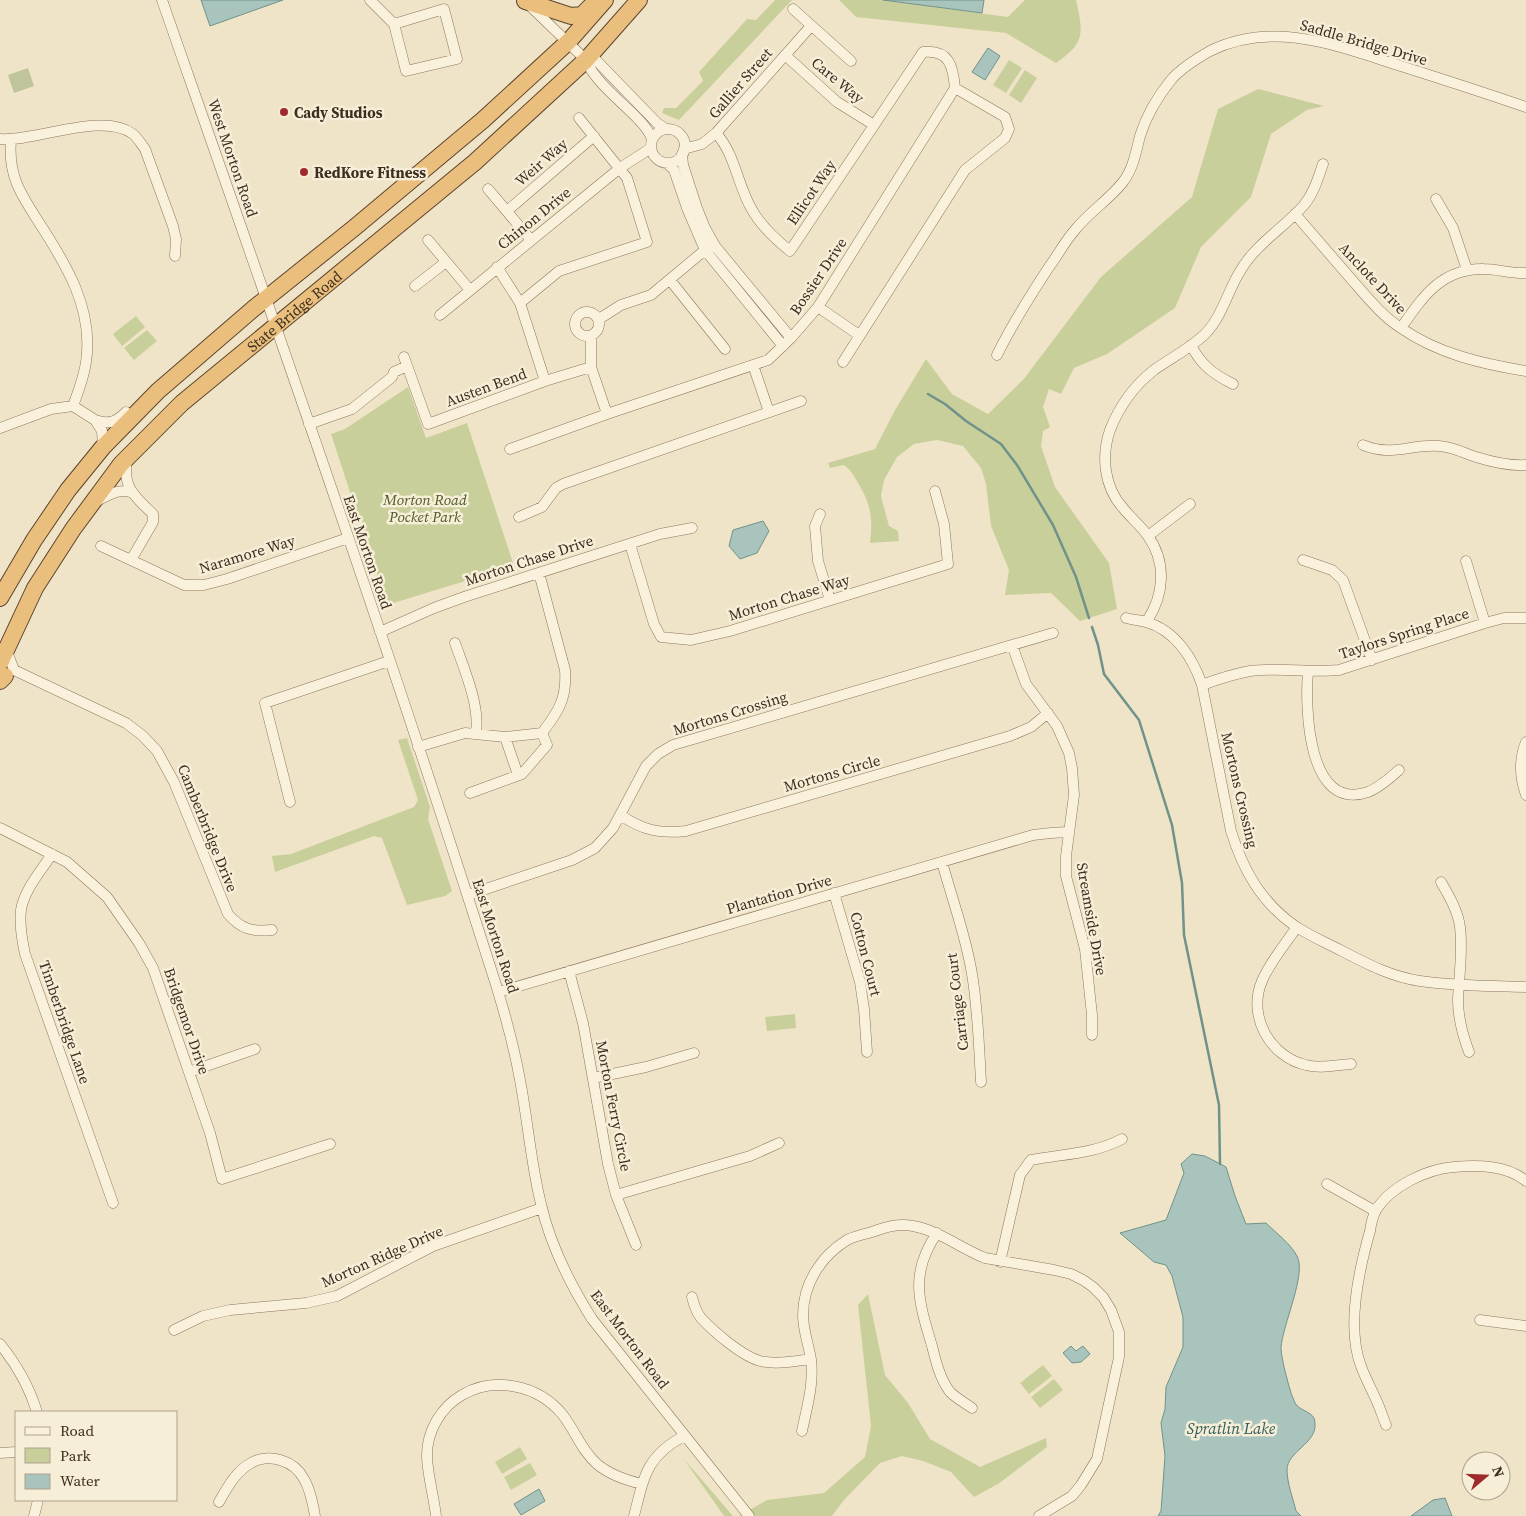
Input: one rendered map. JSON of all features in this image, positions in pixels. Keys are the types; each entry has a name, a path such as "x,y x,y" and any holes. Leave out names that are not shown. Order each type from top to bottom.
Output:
{"highway":[{"path":"524,0 570,16 582,15 597,0"},
{"name":"State Bridge Road","path":"0,598 34,540 68,490 103,447 158,391 483,120 569,42 605,0"},
{"name":"State Bridge Road","path":"5,668 35,588 73,529 120,464 182,403 475,162 586,60 640,0"}],"street":[{"name":"West Morton Road","path":"162,0 276,326"},
{"path":"370,0 394,24 406,72 457,59 444,9 394,24"},
{"path":"524,0 569,42 586,60 590,70 646,128 655,157 667,163 674,170 686,208 710,248 783,346"},
{"path":"793,9 851,61"},
{"name":"Gallier Street","path":"667,163 676,160 683,151 702,144 716,133 811,26"},
{"name":"Saddle Bridge Drive","path":"997,355 1015,319 1073,232 1124,181 1134,162 1141,134 1150,113 1163,91 1179,72 1199,57 1221,46 1258,36 1307,39 1374,58 1526,107"},
{"name":"Ellicot Way","path":"716,133 725,144 751,208 773,238 790,251 923,52 933,51 944,55 953,69 955,88"},
{"name":"Care Way","path":"785,55 837,102 874,125"},
{"path":"586,60 596,60 657,123 679,134 684,142 682,165 705,228 710,248 791,338"},
{"path":"843,362 965,170 1005,138 1009,128 1005,117 955,88"},
{"name":"Bossier Drive","path":"510,449 768,360 791,338 818,307 955,88"},
{"path":"520,304 559,271 647,242 627,178 579,118"},
{"path":"0,139 11,140 58,130 107,126 121,128 132,133 145,149 173,226 176,239 175,256"},
{"path":"652,143 658,132 666,129"},
{"name":"Weir Way","path":"508,211 594,136"},
{"path":"11,140 11,162 16,184 61,256 78,293 85,314 88,338 86,363 73,406"},
{"name":"Chinon Drive","path":"440,315 652,143"},
{"path":"1147,621 1158,601 1161,578 1158,556 1148,536 1122,507 1111,490 1105,467 1106,442 1120,408 1135,388 1152,372 1204,335 1214,324 1239,273 1251,255 1294,214 1313,191 1323,164"},
{"path":"488,189 531,240"},
{"path":"1436,199 1454,228 1467,270"},
{"name":"Anclote Drive","path":"1294,214 1376,307 1400,328 1422,341 1455,354 1490,365 1526,371"},
{"path":"428,240 470,290"},
{"path":"599,319 621,305 652,295 710,248"},
{"path":"415,286 446,262"},
{"path":"497,268 520,304 545,382"},
{"path":"1400,328 1432,287 1448,276 1467,270 1484,269 1526,273"},
{"path":"670,280 725,350"},
{"path":"818,307 859,335"},
{"path":"589,312 599,319 599,328 591,336 584,336 577,331 577,318 580,314 589,312"},
{"name":"East Morton Road","path":"276,326 390,661 499,992 520,1077 534,1170 542,1208 558,1255 586,1310 749,1516"},
{"path":"591,336 591,367 607,414"},
{"path":"1191,345 1197,357 1206,368 1233,384"},
{"name":"State Bridge Road","path":"95,420 105,424 118,421 165,374 180,366 187,365"},
{"path":"753,365 769,412"},
{"name":"Austen Bend","path":"309,424 352,409 392,376 397,379 407,366 428,424 591,367"},
{"path":"519,516 542,507 556,488 563,484 801,401"},
{"path":"0,428 51,409 73,406 95,420 102,431 103,447"},
{"path":"1363,445 1374,450 1385,451 1418,446 1441,446 1460,450 1490,461 1526,465"},
{"path":"128,457 125,469 130,492"},
{"path":"90,506 124,490 130,492 153,514 153,522 131,560"},
{"name":"Morton Chase Way","path":"630,544 654,624 661,637 691,640 948,564 944,524 935,491"},
{"path":"1148,536 1190,504"},
{"path":"820,514 815,526 818,561 830,600"},
{"name":"Morton Chase Drive","path":"380,632 434,608 539,573 660,534 692,528"},
{"name":"Naramore Way","path":"101,546 184,585 204,585 348,538"},
{"path":"1303,560 1332,570 1344,580 1372,660"},
{"path":"1466,561 1485,623"},
{"path":"418,747 465,732 505,737 542,732 560,706 566,685 565,670 539,573"},
{"name":"Mortons Crossing","path":"1126,618 1147,621 1169,634 1184,648 1195,665 1202,685 1231,831 1238,853 1248,875 1277,912 1297,927 1364,963 1387,972 1420,981 1526,987"},
{"name":"Taylors Spring Place","path":"1202,685 1226,676 1251,671 1339,670 1485,623 1504,618 1526,618"},
{"name":"Mortons Crossing","path":"468,895 583,855 605,838 620,815 646,766 658,754 673,745 1053,633"},
{"path":"455,643 476,709 478,725 476,733"},
{"name":"Streamside Drive","path":"1012,645 1026,684 1048,713 1063,739 1072,768 1074,795 1068,832 1066,876 1085,949 1092,1015 1092,1036"},
{"path":"290,802 265,703 390,661"},
{"name":"Camberbridge Drive","path":"5,668 126,723 143,736 157,751 174,782 228,914 235,923 243,927 257,931 272,930"},
{"path":"1308,671 1306,692 1310,732 1319,768 1328,784 1344,794 1357,795 1370,792 1399,770"},
{"name":"Mortons Circle","path":"620,815 634,824 651,830 668,833 686,831 1010,736 1031,727 1048,713"},
{"path":"470,792 522,774 547,745 542,732"},
{"path":"505,737 518,776"},
{"path":"1526,742 1521,761 1521,774 1526,795"},
{"name":"Bridgemor Drive","path":"0,828 67,862 107,897 139,942 153,968 210,1133 222,1179 330,1144"},
{"name":"Plantation Drive","path":"499,992 1033,835 1068,832"},
{"name":"Timberbridge Lane","path":"52,854 30,886 21,910 21,935 25,954 113,1203"},
{"name":"Carriage Court","path":"942,862 972,973 981,1082"},
{"path":"1441,882 1454,905 1460,925 1460,1020 1469,1052"},
{"name":"Cotton Court","path":"834,894 860,982 867,1052"},
{"path":"1297,927 1261,983 1257,1006 1262,1028 1276,1049 1296,1062 1317,1067 1351,1064"},
{"name":"Morton Ferry Circle","path":"569,971 583,1024 608,1164 616,1194 636,1245"},
{"path":"189,1072 255,1049"},
{"path":"593,1078 646,1067 694,1053"},
{"path":"1000,1262 1020,1175 1031,1160 1107,1147 1122,1138"},
{"path":"616,1194 750,1156 778,1143"},
{"path":"1386,1425 1379,1405 1359,1364 1354,1313 1364,1252 1375,1211 1386,1197 1405,1184 1424,1173 1443,1168 1466,1166 1508,1170 1526,1181"},
{"path":"1328,1184 1375,1211"},
{"name":"Morton Ridge Drive","path":"174,1330 203,1316 230,1310 306,1303 337,1296 433,1246 542,1208"},
{"path":"802,1431 810,1390 810,1359 803,1327 804,1302 812,1276 829,1254 849,1239 889,1226 901,1224 914,1226 937,1233 972,1253 1000,1262 1071,1274 1093,1287 1103,1297 1111,1310 1119,1332 1119,1357 1096,1459 1081,1485 1072,1496 1039,1516"},
{"path":"937,1233 928,1247 921,1266 918,1286 920,1306 941,1377 951,1393 972,1408"},
{"path":"692,1297 694,1307 701,1317 747,1356 773,1363 810,1359"},
{"path":"1480,1320 1526,1326"},
{"path":"0,1344 23,1376 38,1411"},
{"path":"436,1516 427,1455 431,1434 436,1421 456,1398 471,1390 487,1385 504,1384 539,1395 562,1413 582,1448 596,1463 618,1477 642,1484"},
{"path":"634,1516 647,1468 669,1444 684,1436"},
{"path":"0,1453 15,1452"},
{"path":"219,1502 233,1480 251,1463 275,1459 285,1461 297,1469 305,1480 315,1516"},
{"path":"34,1516 38,1501"}],"green space":[{"path":"775,0 792,0 679,120 662,113 664,108 676,108 703,81 699,72 747,19 756,20"},
{"path":"839,0 883,0 1008,17 1025,0 1076,0 1081,29 1080,36 1073,49 1056,63 1006,33 856,17"},
{"path":"1009,60 1022,68 1006,93 993,85"},
{"path":"28,68 34,86 14,93 8,75"},
{"path":"1025,70 1037,78 1021,103 1009,95"},
{"path":"1258,89 1324,106 1307,110 1271,134 1251,197 1201,247 1175,308 1107,354 1074,368 1061,394 1049,389 1043,407 1050,427 1043,431 1041,446 1055,487 1109,563 1117,609 1080,621 1051,593 1005,595 1009,570 991,526 986,484 981,468 963,446 937,440 914,444 897,457 884,480 881,496 889,526 898,531 899,541 870,543 870,512 866,498 852,473 844,465 830,468 828,463 875,449 895,410 926,359 952,394 988,414 1023,380 1101,277 1192,197 1218,109"},
{"path":"136,316 145,327 122,346 113,334"},
{"path":"147,330 157,341 134,360 124,348"},
{"name":"Morton Road Pocket Park","path":"408,387 426,438 467,423 514,566 387,605 331,434 345,429"},
{"path":"407,738 430,807 428,819 452,891 445,896 407,905 382,838 374,836 275,872 272,856 291,854 414,807 418,800 398,740"},
{"path":"795,1014 796,1028 767,1031 765,1017"},
{"path":"868,1294 885,1375 908,1403 930,1439 980,1467 1046,1438 1047,1447 998,1484 974,1497 951,1472 923,1461 902,1456 880,1463 844,1500 832,1516 739,1516 767,1500 824,1493 865,1457 871,1426 858,1305"},
{"path":"1043,1365 1052,1376 1029,1394 1020,1383"},
{"path":"1054,1379 1063,1390 1040,1408 1031,1397"},
{"path":"520,1447 527,1459 502,1474 495,1462"},
{"path":"683,1458 733,1516 724,1516"},
{"path":"530,1463 537,1475 511,1490 504,1477"}],"water":[{"path":"201,0 283,0 210,26"},
{"path":"883,0 984,0 982,13"},
{"path":"988,48 1000,56 985,80 972,72"},
{"path":"763,521 769,531 757,553 740,559 729,546 733,530"},
{"name":"Spratlin Lake","path":"1192,1154 1205,1156 1226,1167 1246,1224 1266,1223 1287,1242 1297,1256 1299,1275 1297,1287 1282,1338 1281,1348 1284,1367 1295,1403 1313,1416 1315,1423 1311,1437 1288,1463 1287,1475 1289,1485 1296,1511 1301,1516 1158,1516 1161,1511 1165,1456 1161,1423 1165,1409 1166,1387 1183,1347 1183,1317 1172,1276 1166,1265 1154,1262 1120,1233 1166,1220 1184,1173 1181,1164"},
{"path":"1071,1346 1076,1351 1083,1346 1090,1354 1081,1362 1072,1363 1063,1353"},
{"path":"539,1489 545,1501 521,1515 514,1504"},
{"path":"1445,1498 1452,1516 1411,1516 1433,1500"}],"waterway":[{"path":"928,394 1001,444 1017,465 1053,525 1076,577 1089,618"},
{"path":"1092,627 1104,674 1139,720 1172,825 1182,883 1184,935 1219,1105 1220,1164"}],"place":[{"name":"Cady Studios","path":"284,112"},
{"name":"RedKore Fitness","path":"304,172"}]}
